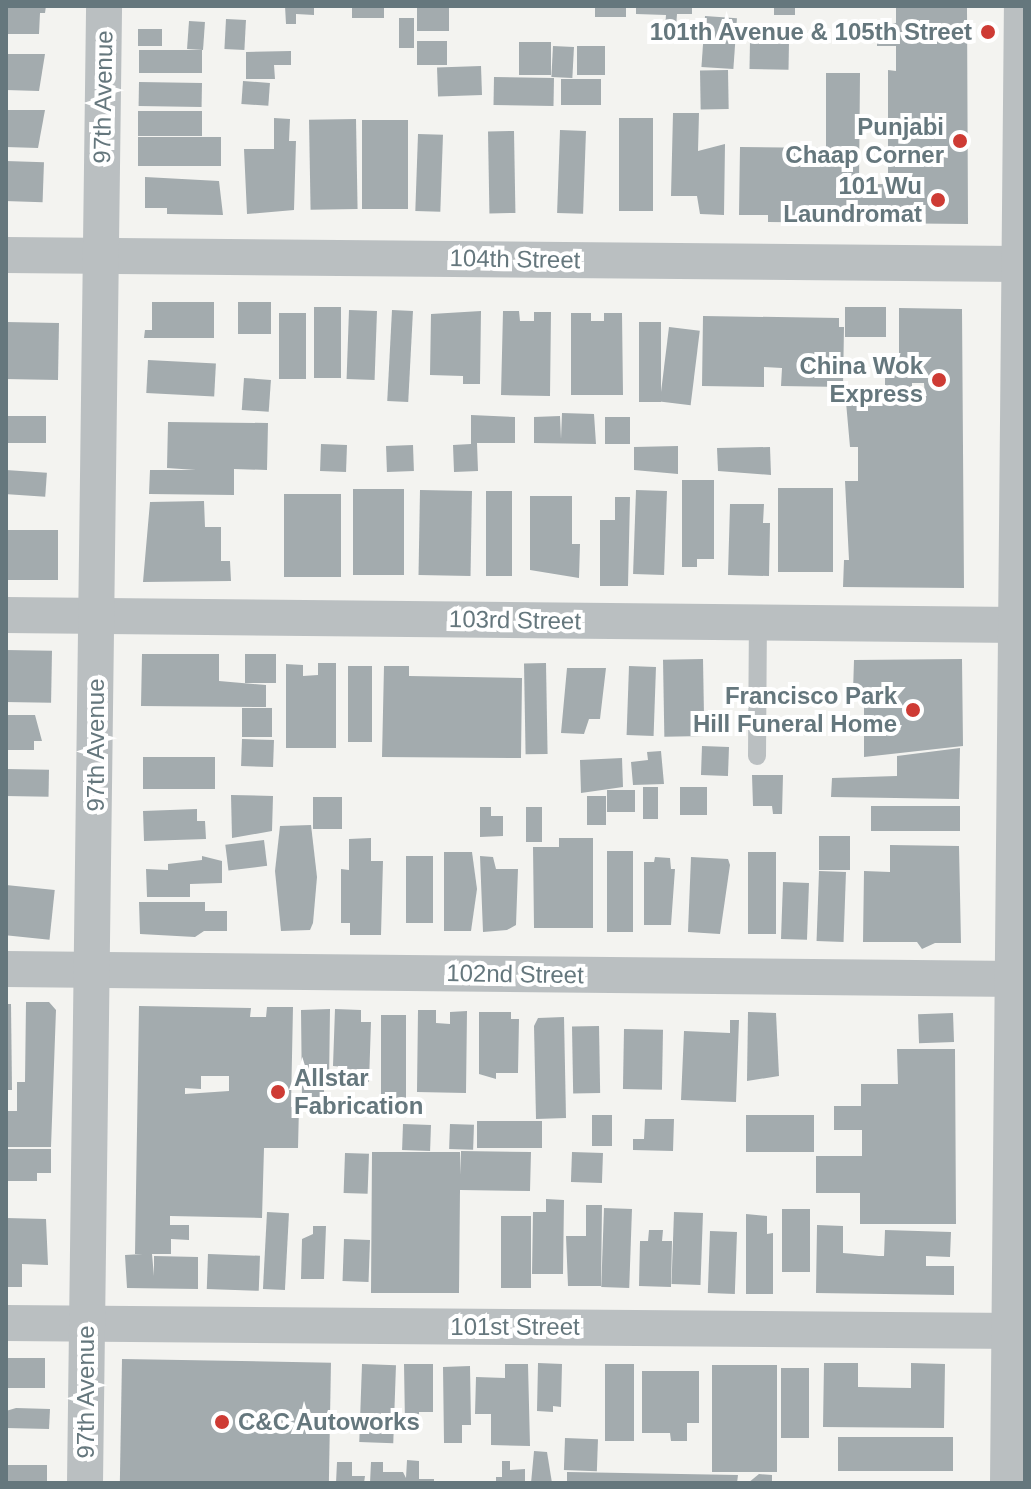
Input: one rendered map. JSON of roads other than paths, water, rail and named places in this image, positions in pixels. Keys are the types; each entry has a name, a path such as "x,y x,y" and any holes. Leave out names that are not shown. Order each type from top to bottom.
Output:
{"street":[{"name":"97th Avenue","path":"85,1483 86,1324 96,970 104,6"},
{"path":"1008,1483 1017,1331 1022,6"},
{"name":"104th Street","path":"6,255 1022,264"},
{"name":"103rd Street","path":"6,615 1021,625"},
{"name":"102nd Street","path":"6,969 1019,979"},
{"name":"101st Street","path":"6,1323 1017,1331"}],"lane":[{"path":"757,756 758,622"}],"place":[{"name":"101th Avenue & 105th Street","path":"988,32"},
{"name":"Punjabi Chaap Corner","path":"960,141"},
{"name":"101 Wu Laundromat","path":"938,200"},
{"name":"China Wok Express","path":"939,380"},
{"name":"Francisco Park Hill Funeral Home","path":"913,710"},
{"name":"Allstar Fabrication","path":"278,1092"},
{"name":"C&C Autoworks","path":"222,1422"}]}
